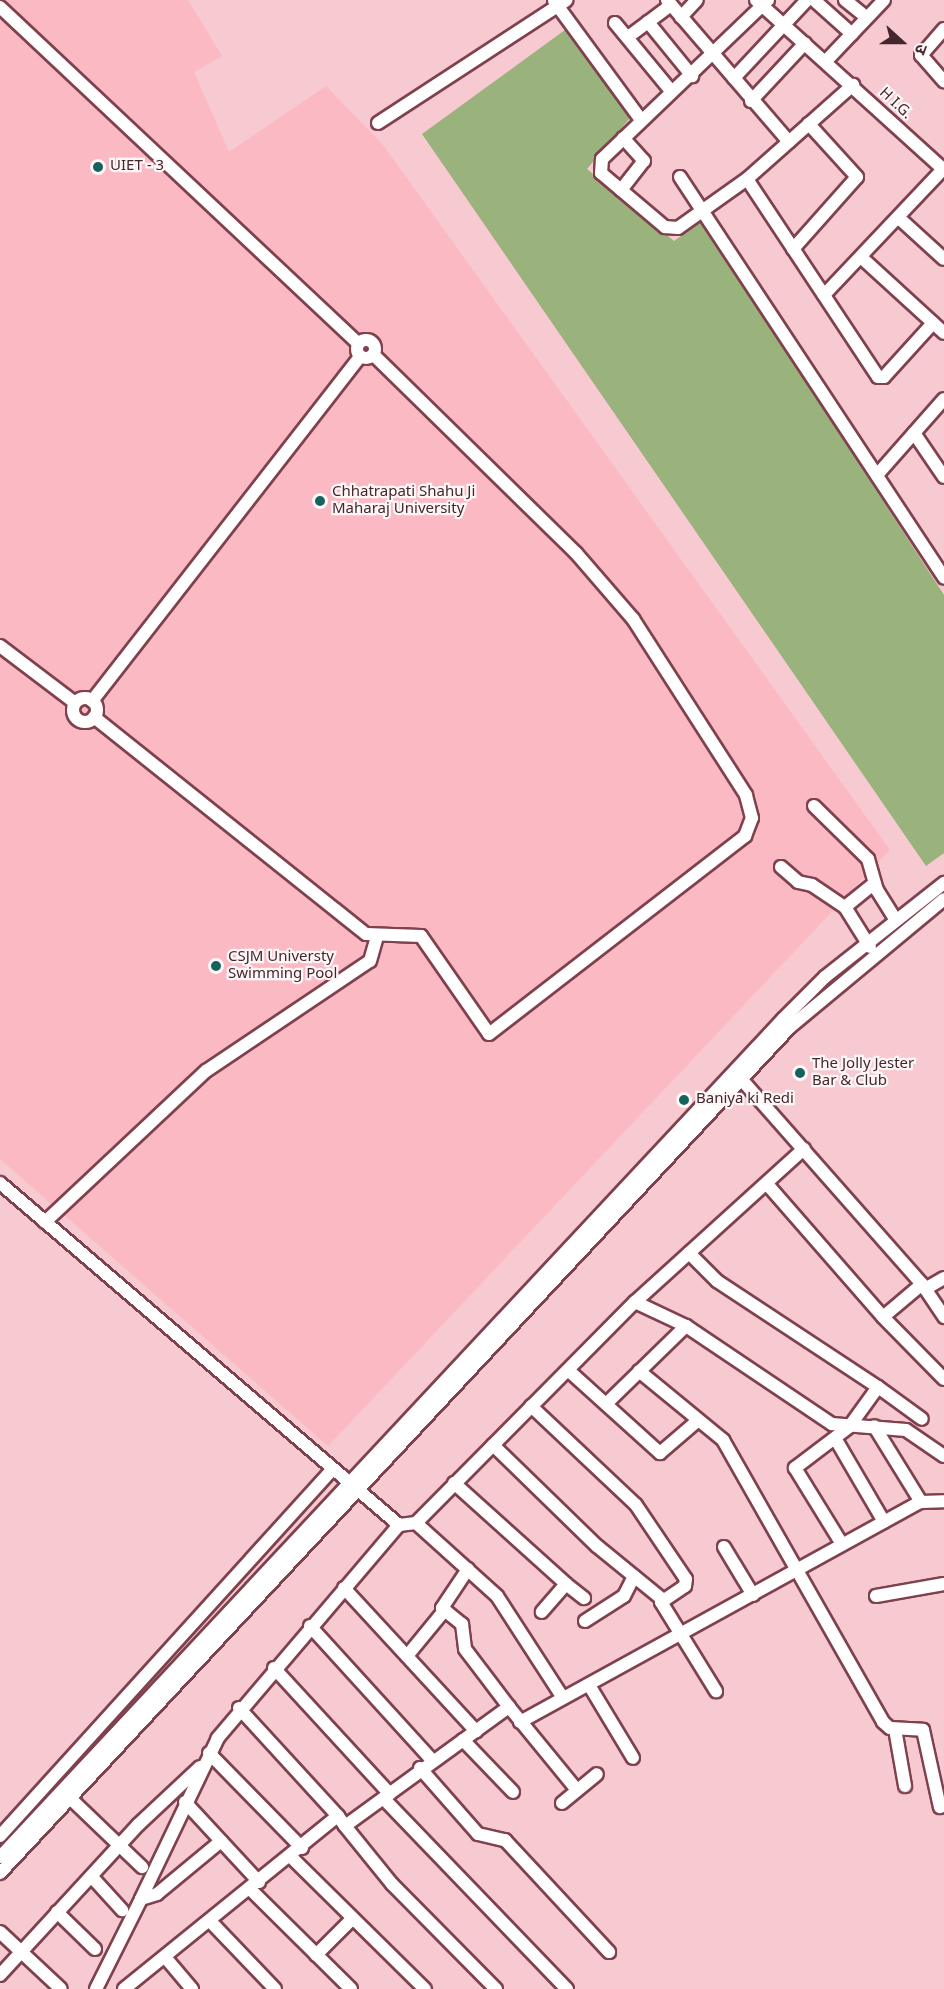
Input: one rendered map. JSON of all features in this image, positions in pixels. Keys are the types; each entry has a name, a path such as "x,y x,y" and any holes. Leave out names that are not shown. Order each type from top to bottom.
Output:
{"street":[{"path":"681,17 697,0"},
{"path":"734,78 807,0"},
{"path":"814,0 852,34"},
{"path":"845,0 867,18"},
{"path":"826,61 884,0"},
{"path":"628,37 669,2 751,101 789,142"},
{"path":"762,2 714,56 671,91 623,138 598,168 621,190 669,229 703,211 747,179 853,85"},
{"name":"H I.G.","path":"762,2 944,168"},
{"path":"378,123 556,3 641,120"},
{"path":"0,7 364,351 616,597 747,795 752,818 740,842 489,1034 421,936 409,931 377,937 358,928 94,717 92,700"},
{"path":"648,22 692,76"},
{"path":"615,23 671,91"},
{"path":"944,29 921,55 944,81"},
{"path":"751,101 805,43"},
{"path":"793,249 857,177 809,124"},
{"path":"621,190 644,161 623,138"},
{"path":"824,295 900,219 944,168"},
{"path":"680,177 944,578"},
{"path":"747,179 881,378 933,323"},
{"path":"900,219 944,258"},
{"path":"861,258 944,333"},
{"path":"75,703 92,700 364,351"},
{"path":"877,475 944,399"},
{"path":"914,433 944,477"},
{"path":"0,646 75,703 78,720 94,717"},
{"path":"814,806 868,859 875,883 896,920"},
{"path":"781,867 798,882 812,885 845,907 871,948"},
{"path":"845,907 875,883"},
{"path":"352,1487 787,1023 871,948 896,920 944,883"},
{"path":"871,948 944,899"},
{"path":"45,1222 206,1071 370,961 377,937"},
{"path":"0,1836 122,1721 352,1487 742,1080 787,1023"},
{"path":"742,1080 924,1286 944,1317"},
{"path":"96,1989 141,1899 201,1766 239,1708 399,1525 416,1523 635,1302 804,1149"},
{"path":"0,1183 332,1470 399,1525"},
{"path":"767,1184 883,1317 944,1379"},
{"path":"689,1253 717,1281 878,1387 922,1419"},
{"path":"883,1317 924,1286 944,1278"},
{"path":"635,1302 686,1326 832,1424 849,1427 874,1426 918,1435 944,1456"},
{"path":"606,1404 686,1326"},
{"path":"568,1370 663,1454 696,1422"},
{"path":"639,1371 696,1422 723,1440 883,1722 895,1729 922,1730 940,1807"},
{"path":"842,1544 795,1468 849,1427 878,1387"},
{"path":"531,1406 647,1520 687,1582 662,1599"},
{"path":"874,1426 921,1502"},
{"path":"835,1438 884,1522"},
{"path":"492,1445 662,1599 716,1691"},
{"path":"0,1857 122,1721 332,1470"},
{"path":"454,1483 584,1598"},
{"path":"520,1722 921,1502 944,1501"},
{"path":"416,1523 497,1596 563,1698"},
{"path":"724,1547 753,1596"},
{"path":"407,1656 444,1611 446,1597 468,1569"},
{"path":"585,1621 624,1596 634,1576"},
{"path":"542,1611 566,1584"},
{"path":"876,1596 944,1584"},
{"path":"344,1588 476,1731"},
{"path":"444,1611 462,1624 465,1649 520,1722 577,1790"},
{"path":"310,1626 432,1760"},
{"path":"274,1668 387,1796 567,1989"},
{"path":"589,1685 633,1758"},
{"path":"126,1988 302,1848 342,1821 387,1796 420,1768 509,1707"},
{"path":"239,1708 342,1821 392,1884 496,1989"},
{"path":"0,1873 70,1798 122,1721"},
{"path":"895,1729 905,1785"},
{"path":"463,1740 513,1792"},
{"path":"209,1753 302,1848"},
{"path":"0,1975 92,1877 119,1844 201,1766"},
{"path":"420,1768 478,1834 505,1840 609,1952"},
{"path":"562,1803 597,1774"},
{"path":"70,1798 142,1867"},
{"path":"185,1802 221,1841 255,1886 316,1955 351,1989"},
{"path":"141,1899 157,1894 221,1841"},
{"path":"291,1857 425,1989"},
{"path":"92,1877 122,1910"},
{"path":"57,1912 95,1949"},
{"path":"316,1955 353,1918"},
{"path":"210,1921 275,1989"},
{"path":"0,1932 22,1950 61,1989"},
{"path":"165,1957 192,1989"}],"shaded area":[{"name":"Chhatrapati Shahu Ji Maharaj University","path":"0,0 188,0 222,56 194,72 229,152 326,86 383,145 890,850 328,1446 0,1159"}],"green space":[{"path":"569,27 630,118 587,169 674,241 702,221 944,595 944,853 926,866 422,134"}],"place":[{"name":"UIET - 3","path":"98,167"},
{"name":"Chhatrapati Shahu Ji Maharaj University","path":"320,501"},
{"name":"CSJM Universty Swimming Pool","path":"216,966"},
{"name":"The Jolly Jester Bar & Club","path":"800,1073"},
{"name":"Baniya ki Redi","path":"684,1100"}]}
